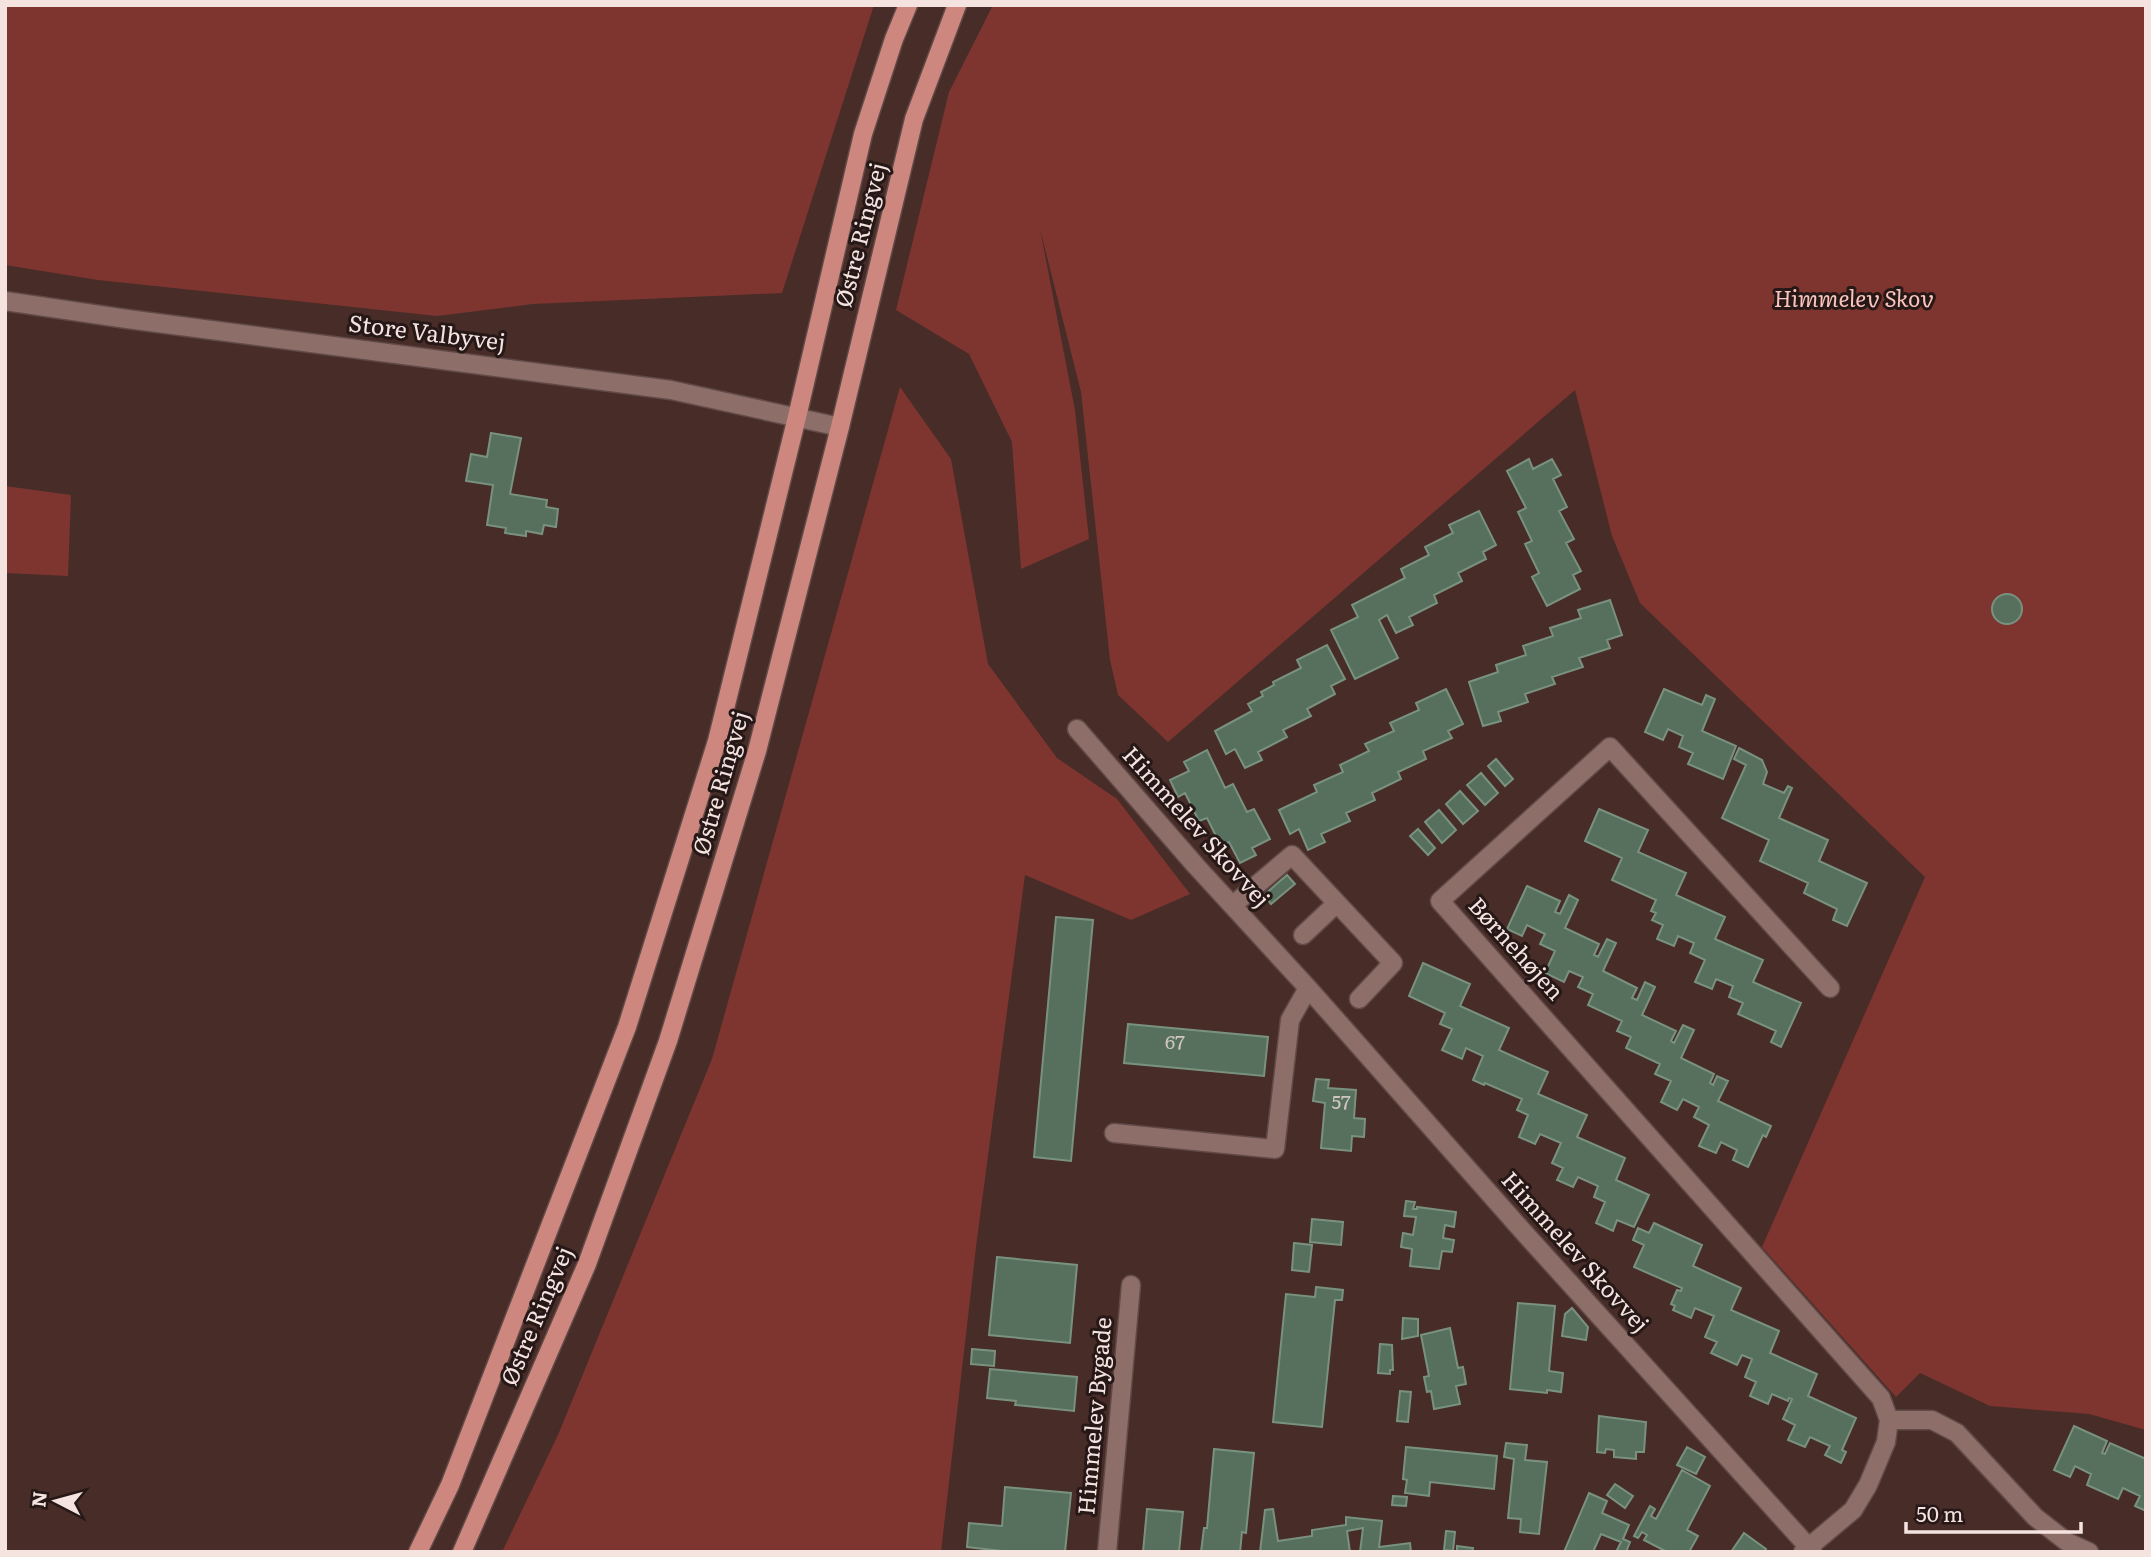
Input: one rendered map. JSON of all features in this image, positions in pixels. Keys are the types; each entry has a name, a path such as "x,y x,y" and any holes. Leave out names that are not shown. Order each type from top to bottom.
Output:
{"main road":[{"name":"Østre Ringvej","path":"418,1552 450,1485 627,1027 717,741 863,134 908,5"},
{"name":"Østre Ringvej","path":"462,1552 587,1264 668,1041 757,751 915,119 957,5"}],"street":[{"name":"Store Valbyvej","path":"5,301 671,390 839,427"},
{"name":"Himmelev Skovvej","path":"1077,729 1196,866 1308,988 1808,1550"},
{"name":"Børnehøjen","path":"1830,988 1610,747 1440,901 1881,1398 1889,1420"},
{"path":"1233,905 1292,855 1393,963 1359,999"},
{"path":"1303,935 1337,903"},
{"path":"1114,1133 1275,1149 1290,1020 1308,988"},
{"name":"Himmelev Bygade","path":"1107,1552 1131,1285"},
{"path":"1808,1550 1853,1510 1868,1485 1886,1442 1889,1420 1931,1420 1957,1433 2035,1517 2067,1542 2089,1552"}],"green space":[{"path":"5,5 874,5 782,293 533,304 437,316 98,280 5,265"},
{"name":"Himmelev Skov","path":"993,5 2146,5 2146,1430 2089,1414 1990,1406 1920,1373 1896,1397 1762,1247 1925,877 1640,603 1612,536 1575,390 1168,742 1118,695 1110,660 1081,392 1040,229 1075,410 1089,539 1021,569 1012,442 969,354 896,310 949,92"},
{"path":"900,387 951,459 988,664 1057,758 1117,799 1190,894 1131,920 1025,875 976,1247 941,1552 502,1552 558,1435 712,1059"},
{"path":"5,486 71,495 68,576 5,573"}],"building":[{"path":"491,433 521,438 510,494 547,500 546,507 558,509 556,527 544,525 542,534 526,531 526,536 505,533 506,528 487,525 493,485 466,481 471,454 487,457"},
{"path":"1529,459 1533,469 1552,459 1561,475 1553,479 1567,507 1559,511 1574,539 1566,543 1581,571 1573,575 1580,589 1547,606 1532,577 1539,573 1525,544 1532,541 1518,512 1526,508 1507,471"},
{"path":"1479,511 1496,545 1483,552 1486,559 1458,573 1462,581 1434,595 1437,603 1409,617 1413,625 1396,633 1387,615 1379,620 1398,658 1355,679 1331,630 1358,617 1352,605 1405,578 1401,569 1429,555 1425,547 1453,533 1449,525"},
{"path":"2007,594 2018,598 2022,609 2018,620 2007,624 1996,620 1992,609 1996,598"},
{"path":"1610,600 1622,635 1607,640 1610,648 1579,658 1583,667 1552,677 1555,684 1525,694 1528,702 1498,712 1501,721 1483,726 1469,682 1498,672 1496,665 1526,655 1523,646 1553,636 1550,628 1581,618 1578,610"},
{"path":"1327,645 1345,679 1331,686 1335,694 1307,709 1311,716 1283,730 1287,737 1258,752 1262,760 1245,768 1235,749 1226,754 1215,731 1252,711 1248,704 1263,696 1261,692 1274,685 1273,682 1301,668 1297,660"},
{"path":"1446,689 1463,724 1448,731 1452,738 1423,751 1426,759 1398,772 1401,779 1372,793 1375,800 1346,813 1350,821 1321,834 1325,842 1308,850 1299,829 1290,834 1279,810 1317,792 1314,785 1343,772 1340,765 1369,751 1365,744 1394,731 1390,723 1419,710 1416,703"},
{"path":"1664,689 1702,705 1706,695 1715,699 1702,731 1736,746 1723,779 1688,764 1693,753 1679,747 1683,736 1668,729 1663,740 1645,732"},
{"path":"1739,748 1762,760 1767,772 1763,784 1784,793 1788,786 1792,788 1779,818 1828,840 1819,861 1867,883 1847,926 1833,920 1837,909 1804,893 1808,883 1760,861 1769,840 1722,818 1746,765 1734,759"},
{"path":"1207,750 1225,788 1233,784 1247,812 1254,809 1270,839 1252,848 1256,855 1240,863 1229,842 1221,846 1207,818 1199,821 1185,793 1178,797 1170,780 1189,771 1184,762"},
{"path":"1496,759 1513,779 1505,786 1488,766"},
{"path":"1481,773 1498,793 1485,805 1467,785"},
{"path":"1460,791 1478,811 1463,824 1446,804"},
{"path":"1599,809 1648,830 1638,852 1686,873 1676,895 1725,917 1715,939 1763,960 1753,982 1801,1003 1781,1047 1771,1042 1776,1031 1738,1014 1743,1003 1729,997 1733,986 1716,979 1712,989 1695,982 1705,960 1690,953 1694,943 1678,936 1674,946 1657,939 1663,925 1652,920 1656,913 1651,911 1656,900 1612,880 1622,858 1585,841"},
{"path":"1439,810 1456,830 1442,843 1425,822"},
{"path":"1418,829 1435,848 1428,855 1410,836"},
{"path":"1287,875 1295,884 1271,904 1264,895"},
{"path":"1527,886 1560,901 1555,912 1560,914 1569,895 1578,900 1565,928 1599,944 1594,955 1598,957 1607,939 1616,943 1603,971 1637,988 1632,998 1637,1000 1645,982 1655,987 1642,1015 1676,1031 1671,1041 1674,1043 1683,1025 1694,1030 1681,1058 1714,1074 1710,1083 1713,1085 1717,1076 1728,1081 1718,1101 1771,1126 1766,1137 1763,1135 1748,1167 1733,1160 1737,1150 1721,1142 1716,1153 1699,1146 1709,1125 1694,1117 1699,1107 1683,1099 1677,1110 1661,1102 1671,1081 1655,1074 1660,1064 1626,1048 1631,1037 1617,1031 1622,1021 1588,1005 1593,994 1578,987 1583,977 1569,971 1564,982 1545,973 1555,951 1540,944 1545,934 1527,925 1522,936 1507,929"},
{"path":"1056,917 1093,920 1071,1161 1034,1157"},
{"path":"1423,963 1470,984 1460,1006 1509,1028 1499,1050 1548,1072 1538,1094 1587,1115 1577,1137 1625,1158 1616,1180 1649,1195 1634,1227 1617,1220 1613,1231 1596,1223 1605,1202 1594,1197 1598,1186 1578,1177 1573,1187 1557,1180 1563,1168 1552,1163 1561,1143 1540,1134 1535,1144 1519,1137 1528,1115 1517,1110 1522,1099 1473,1080 1483,1056 1466,1048 1462,1059 1442,1050 1452,1029 1440,1024 1445,1013 1409,996"},
{"path":"1128,1024 1268,1037 1264,1076 1124,1063"},
{"path":"1316,1079 1329,1080 1328,1088 1356,1090 1354,1118 1365,1119 1364,1137 1352,1136 1351,1151 1321,1148 1325,1103 1313,1101"},
{"path":"1406,1201 1415,1202 1413,1209 1417,1207 1456,1212 1454,1227 1445,1225 1443,1238 1454,1240 1452,1252 1442,1251 1439,1269 1410,1266 1412,1249 1401,1247 1403,1233 1413,1235 1416,1217 1404,1216"},
{"path":"1312,1219 1343,1222 1341,1245 1310,1242"},
{"path":"1654,1223 1702,1245 1693,1266 1741,1288 1731,1310 1779,1331 1770,1353 1817,1374 1808,1396 1856,1418 1842,1450 1846,1452 1841,1463 1825,1455 1830,1446 1810,1437 1805,1447 1788,1440 1795,1425 1783,1419 1792,1399 1789,1398 1788,1401 1772,1394 1768,1404 1750,1396 1756,1382 1745,1377 1752,1359 1742,1355 1737,1365 1711,1353 1717,1342 1705,1337 1714,1316 1695,1308 1691,1318 1673,1310 1675,1306 1671,1304 1677,1290 1681,1291 1682,1288 1634,1267 1644,1245 1633,1240 1638,1228 1649,1233"},
{"path":"1294,1243 1312,1245 1309,1272 1292,1270"},
{"path":"997,1257 1077,1265 1070,1343 989,1335"},
{"path":"1316,1287 1343,1290 1342,1300 1335,1300 1322,1427 1273,1422 1286,1294 1315,1297"},
{"path":"1518,1303 1555,1306 1549,1371 1563,1373 1561,1392 1510,1389"},
{"path":"1572,1308 1588,1327 1586,1340 1562,1336 1565,1314"},
{"path":"1403,1318 1418,1319 1418,1336 1402,1339"},
{"path":"1450,1328 1458,1368 1463,1367 1466,1384 1456,1386 1460,1404 1434,1409 1431,1391 1427,1392 1424,1377 1429,1376 1421,1335"},
{"path":"1380,1344 1392,1345 1393,1370 1390,1370 1390,1374 1378,1373"},
{"path":"972,1349 995,1351 994,1366 971,1364"},
{"path":"990,1369 1077,1377 1074,1411 1015,1405 1016,1401 987,1398"},
{"path":"1400,1391 1411,1392 1408,1422 1397,1421"},
{"path":"1599,1416 1646,1422 1644,1452 1636,1452 1636,1459 1614,1457 1614,1450 1597,1452"},
{"path":"2074,1426 2107,1441 2102,1453 2105,1454 2110,1443 2146,1459 2146,1511 2135,1506 2140,1496 2123,1488 2118,1499 2087,1485 2091,1474 2075,1466 2070,1477 2054,1470"},
{"path":"1506,1443 1527,1445 1525,1460 1547,1462 1539,1534 1520,1532 1521,1519 1508,1518 1514,1459 1504,1457"},
{"path":"1406,1447 1497,1456 1494,1489 1430,1482 1429,1496 1405,1493 1407,1480 1403,1479"},
{"path":"1687,1447 1705,1457 1696,1474 1677,1465"},
{"path":"1214,1449 1254,1453 1246,1533 1242,1532 1240,1552 1201,1552 1204,1528 1207,1528"},
{"path":"1682,1470 1710,1486 1687,1530 1698,1536 1689,1552 1667,1552 1644,1540 1647,1535 1642,1532 1638,1538 1634,1536 1650,1506 1655,1509 1651,1516 1656,1519"},
{"path":"1615,1484 1633,1496 1625,1508 1607,1495"},
{"path":"1005,1487 1071,1493 1065,1552 1011,1552 967,1547 969,1523 1002,1526"},
{"path":"1589,1493 1607,1501 1602,1513 1629,1525 1623,1539 1630,1542 1626,1552 1616,1552 1621,1542 1601,1534 1593,1552 1564,1552"},
{"path":"1393,1496 1407,1497 1406,1506 1392,1505"},
{"path":"1147,1509 1183,1512 1179,1552 1143,1552"},
{"path":"1273,1509 1278,1541 1312,1536 1312,1530 1346,1525 1346,1517 1382,1521 1379,1547 1410,1543 1411,1552 1360,1552 1363,1528 1347,1531 1350,1552 1260,1552 1265,1510"},
{"path":"1446,1531 1455,1532 1453,1551 1444,1550"},
{"path":"1744,1533 1766,1549 1764,1552 1731,1552"},
{"path":"1457,1546 1473,1548 1472,1552 1457,1552"}]}
